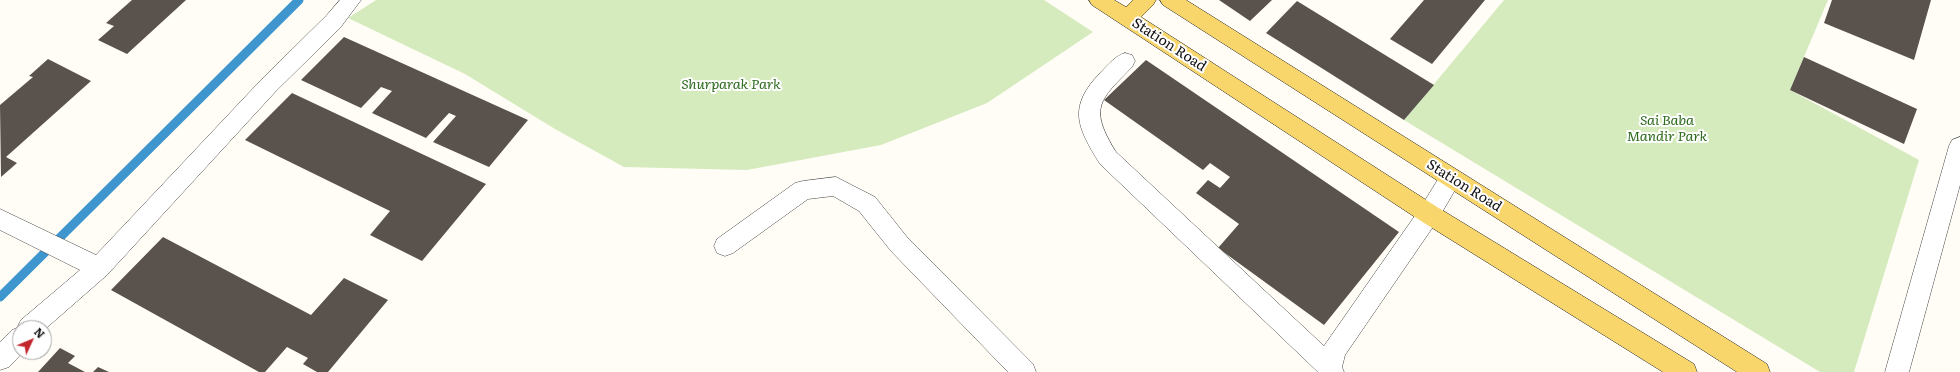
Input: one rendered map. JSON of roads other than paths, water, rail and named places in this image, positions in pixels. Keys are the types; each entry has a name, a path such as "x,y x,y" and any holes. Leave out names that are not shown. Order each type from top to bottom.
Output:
{"main road":[{"name":"Station Road","path":"1099,0 1429,214 1685,372"},
{"path":"1127,18 1146,0"},
{"name":"Station Road","path":"1170,0 1758,372"}],"street":[{"path":"38,320 98,268 269,86 333,22 351,0"},
{"path":"1125,61 1095,92 1089,112 1093,134 1108,158 1331,370"},
{"path":"1897,372 1960,146"},
{"path":"1331,370 1334,351 1429,214 1451,178"},
{"path":"725,246 803,190 836,186 866,204 899,244 1024,372"},
{"path":"0,219 98,268"},
{"path":"0,359 12,346"}],"waterway":[{"path":"0,297 299,0"}],"park label":[{"name":"Shurparak Park","path":"731,85"},
{"name":"Sai Baba Mandir Park","path":"1667,130"}]}
